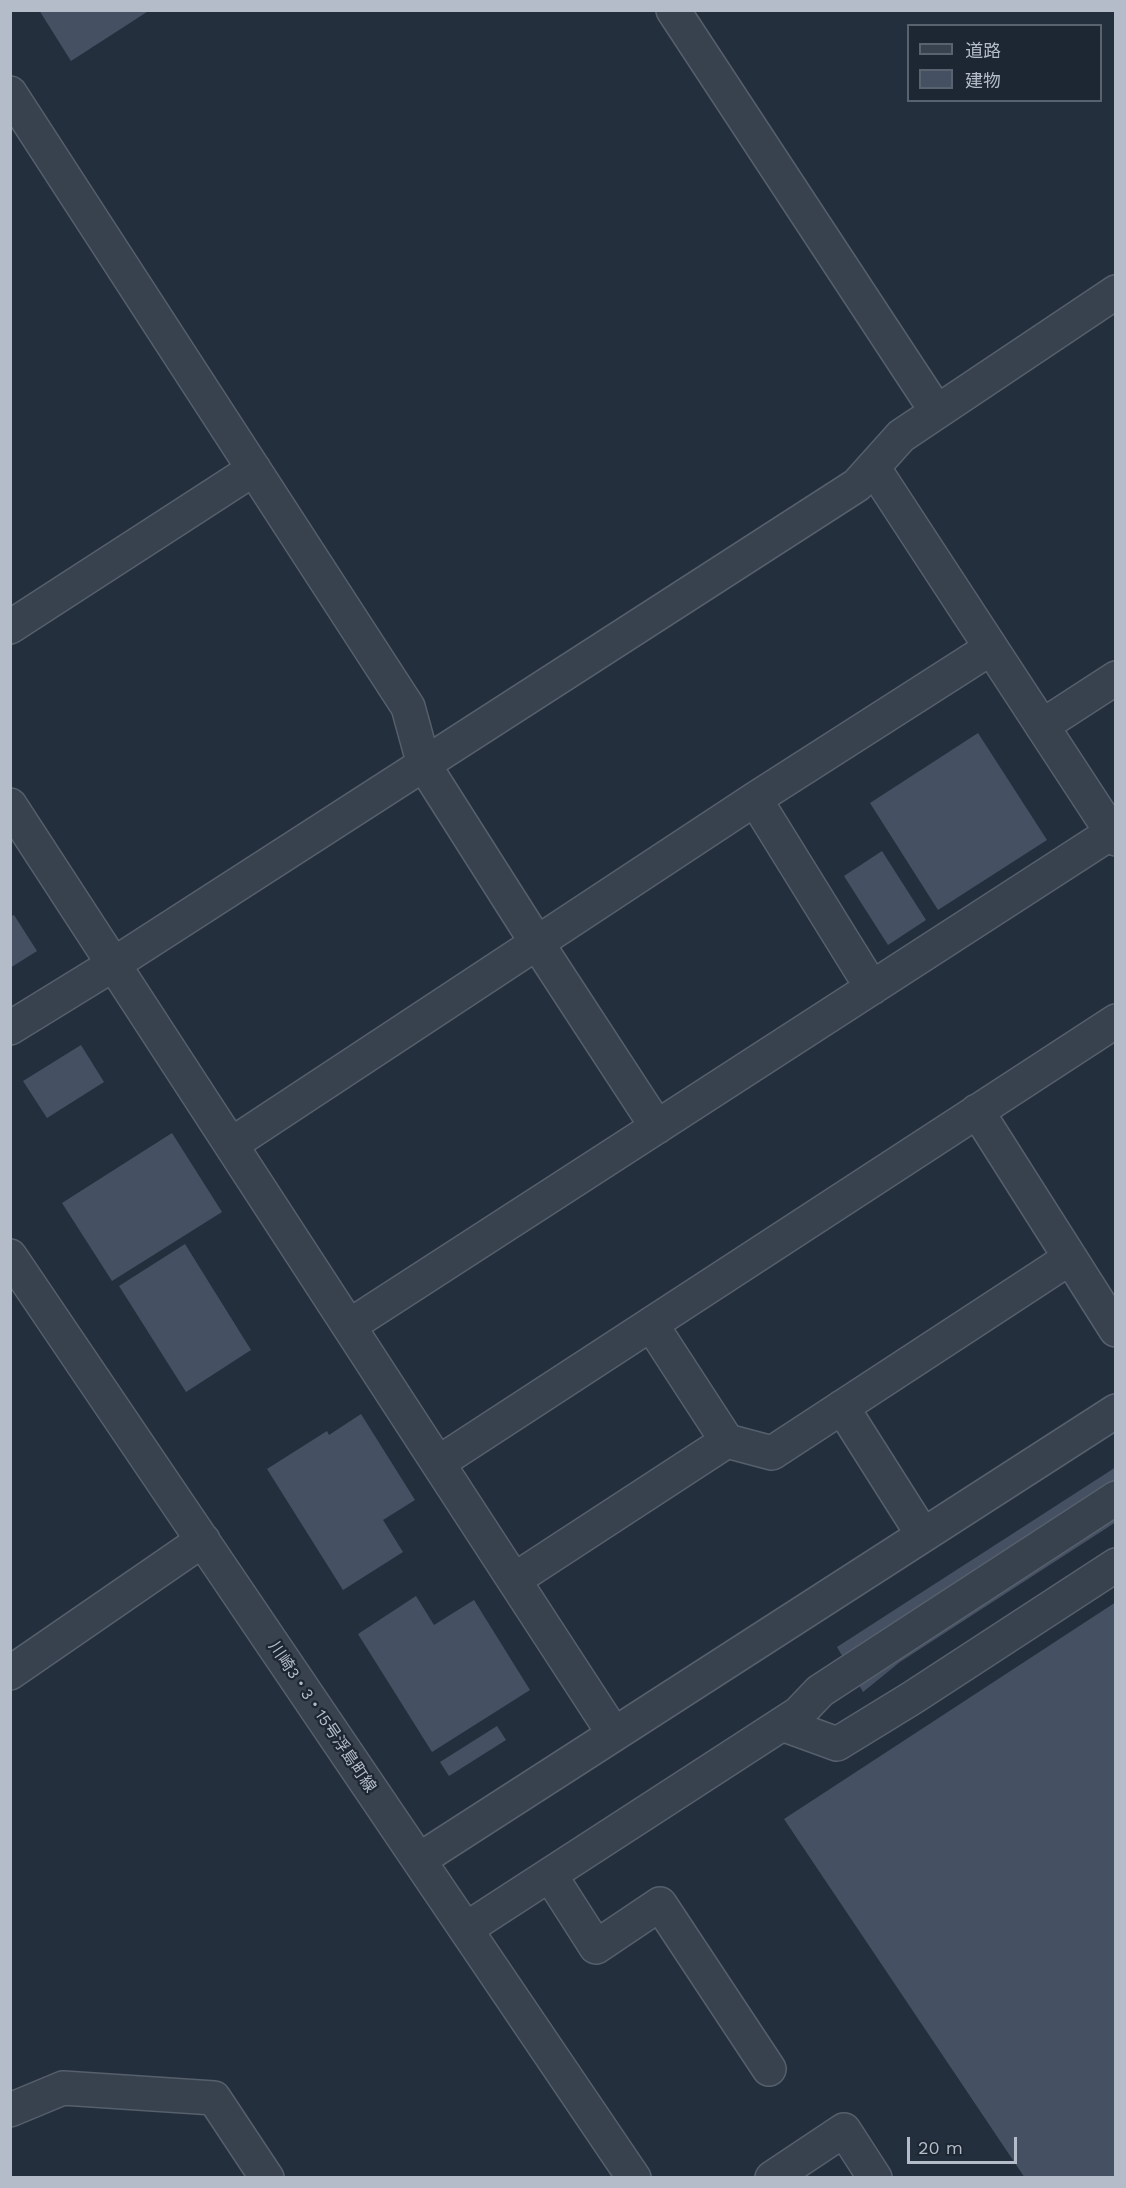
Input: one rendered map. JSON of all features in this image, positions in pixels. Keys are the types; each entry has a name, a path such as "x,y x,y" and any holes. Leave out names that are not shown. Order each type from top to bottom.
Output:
{"street":[{"path":"673,10 937,412"},
{"path":"10,93 408,707 424,765 657,1127"},
{"path":"10,1028 114,964 857,485 901,436 1116,292"},
{"path":"349,1326 872,988 1113,836 873,467"},
{"path":"10,627 254,469"},
{"path":"232,1144 754,799 991,648"},
{"path":"1042,726 1116,678"},
{"path":"754,799 872,988"},
{"path":"10,805 614,1734"},
{"path":"438,1463 1116,1021"},
{"path":"977,1111 1116,1330"},
{"name":"川崎3・3・15号浮島町線","path":"10,1256 634,2178"},
{"path":"651,1324 727,1441 772,1453 1070,1258"},
{"path":"842,1407 923,1535"},
{"path":"419,1860 1116,1411"},
{"path":"514,1580 727,1441"},
{"path":"466,1929 800,1713 820,1691 1116,1498"},
{"path":"10,1673 202,1540"},
{"path":"782,1724 837,1744 1116,1565"},
{"path":"550,1875 596,1947 660,1904 769,2069"},
{"path":"10,2110 63,2088 214,2098 267,2178"},
{"path":"772,2178 843,2130 875,2178"}],"building":[{"path":"39,10 150,10 71,61"},
{"path":"978,733 1047,840 938,910 870,803"},
{"path":"882,851 926,920 888,945 844,876"},
{"path":"14,915 37,951 10,968 10,917"},
{"path":"81,1045 104,1082 47,1118 23,1081"},
{"path":"172,1133 222,1212 112,1281 62,1203"},
{"path":"185,1244 251,1350 186,1392 119,1286"},
{"path":"361,1414 415,1500 383,1520 403,1552 343,1590 267,1469 327,1431 329,1435"},
{"path":"1116,1467 1116,1522 900,1662 863,1692 837,1647"},
{"path":"416,1596 434,1625 474,1600 530,1690 432,1752 358,1634"},
{"path":"1116,1602 1116,2178 1025,2178 784,1819"},
{"path":"497,1726 506,1740 449,1776 440,1762"}]}
